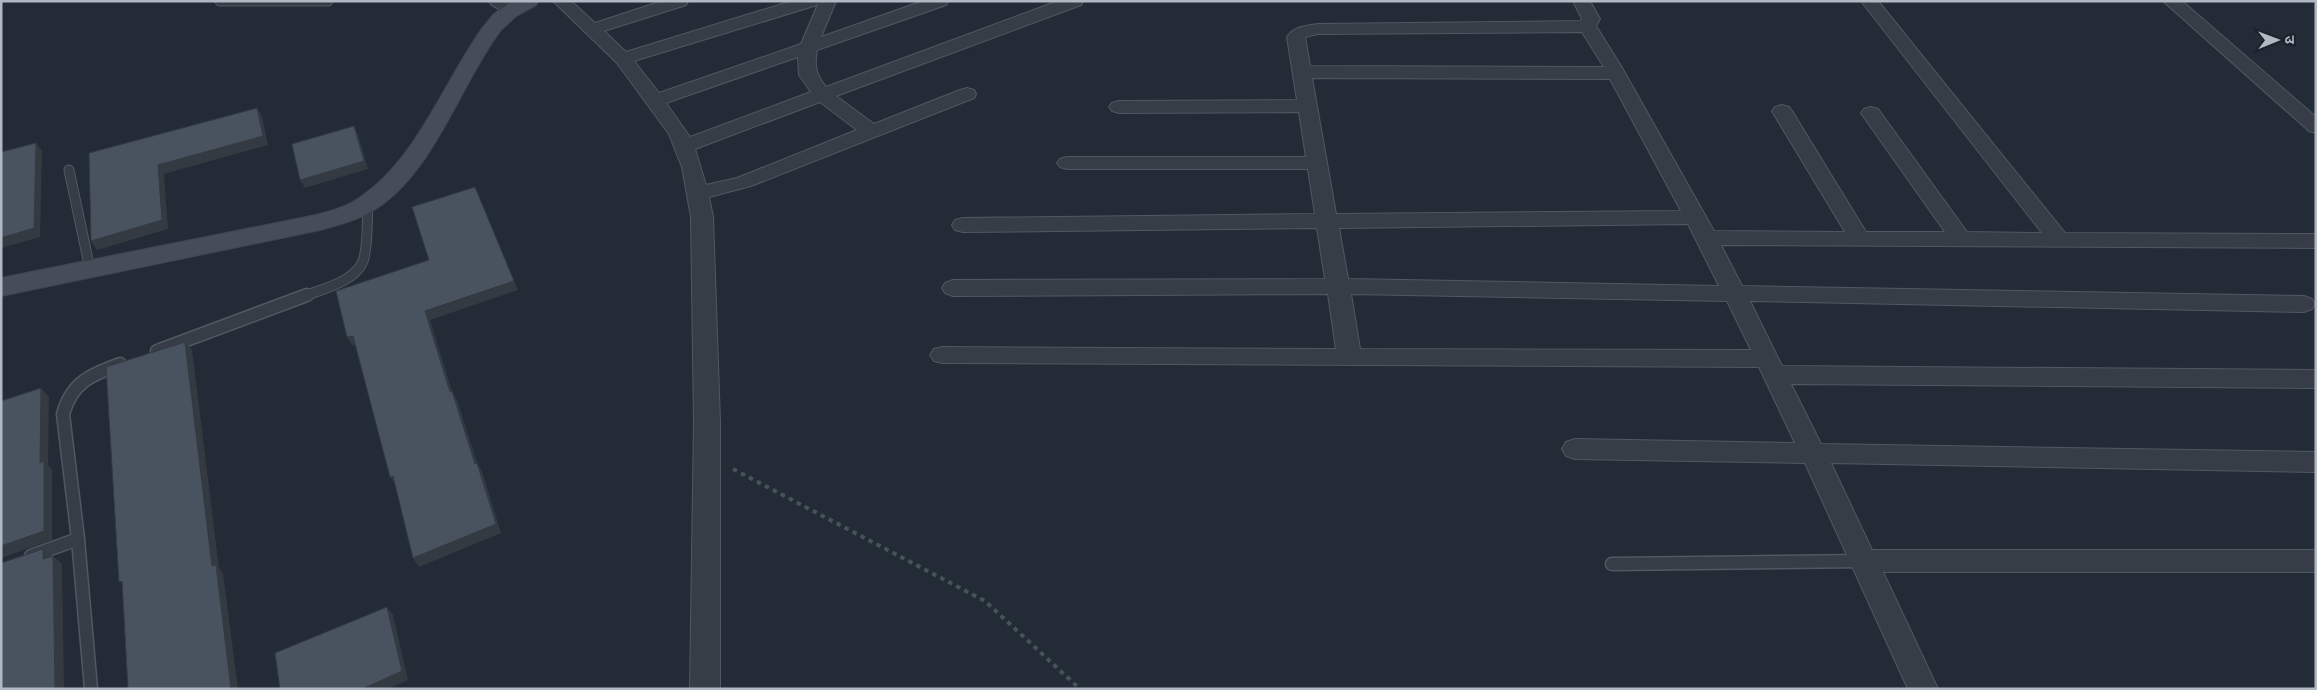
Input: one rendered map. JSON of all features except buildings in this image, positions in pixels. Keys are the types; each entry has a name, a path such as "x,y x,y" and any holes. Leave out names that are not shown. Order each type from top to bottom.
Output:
{"street":[{"path":"561,1 623,59 679,133 692,167 702,217 706,453 705,689"},
{"path":"592,29 680,1"},
{"path":"623,59 812,1"},
{"path":"828,1 817,22 807,58 808,74 816,88 872,132"},
{"path":"656,101 810,49 940,1"},
{"path":"684,146 1074,1"},
{"path":"1581,1 1591,19 1587,26"},
{"path":"1869,1 2059,240"},
{"path":"2172,1 2316,127"},
{"path":"1,287 320,222 348,214 368,204 409,164 474,55 511,4"},
{"path":"1350,358 1296,36 1307,30 1571,28 1587,26"},
{"path":"1587,26 1701,228 1813,453 1923,689"},
{"path":"1302,72 1615,73"},
{"path":"697,194 744,182 967,94"},
{"path":"1119,107 1308,106"},
{"path":"1782,111 1860,239"},
{"path":"1871,113 1961,239"},
{"path":"1067,163 1318,163"},
{"path":"963,225 1328,222 1701,228 1860,239 2316,241"},
{"path":"953,288 1338,286 2304,304"},
{"path":"942,355 1350,358 2316,379"},
{"path":"1575,449 2316,462"},
{"path":"1864,561 2316,561"}],"lane":[{"path":"220,1 328,1"},
{"path":"69,170 90,269"},
{"path":"148,354 276,308 341,282 356,272 364,258 368,204"},
{"path":"91,689 78,539 63,414 66,398 79,383 96,373 131,360"},
{"path":"18,561 78,539"},
{"path":"1612,564 1864,561"}],"path":[{"path":"706,453 761,485 985,601 1080,689"}]}
